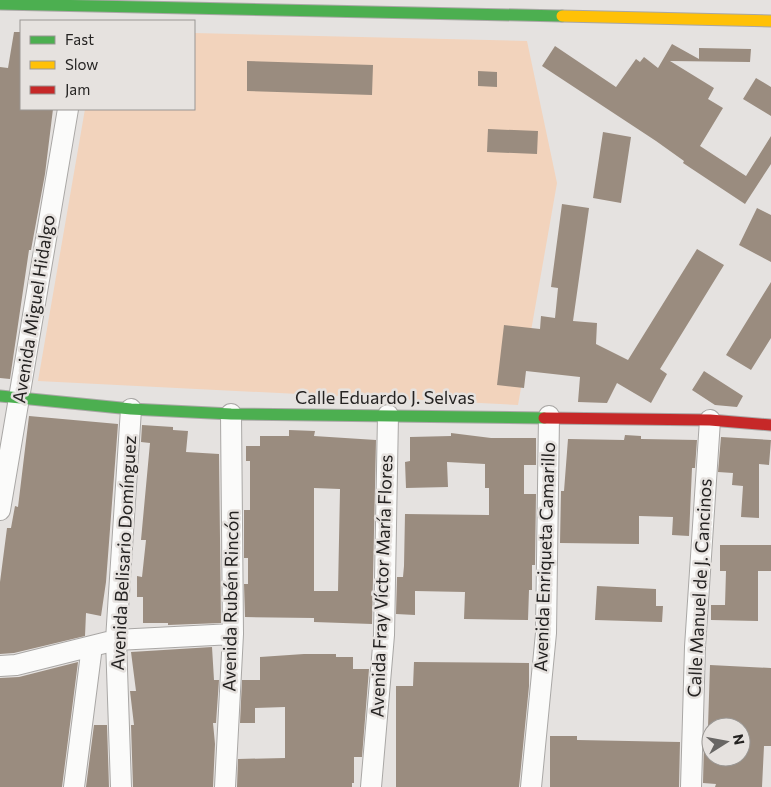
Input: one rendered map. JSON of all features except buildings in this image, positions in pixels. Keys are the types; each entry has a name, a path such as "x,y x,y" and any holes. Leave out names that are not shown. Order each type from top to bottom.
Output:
{"street":[{"path":"187,0 198,7"},
{"path":"0,4 84,9 198,7 771,21"},
{"name":"Avenida Miguel Hidalgo","path":"0,510 10,397 68,110"},
{"name":"Calle Eduardo J. Selvas","path":"10,397 131,409 231,414 548,416 710,420 771,425"},
{"name":"Avenida Belisario Domínguez","path":"121,787 116,640 131,409"},
{"name":"Avenida Rubén Rincón","path":"225,787 233,634 231,414"},
{"name":"Avenida Fray Víctor María Flores","path":"371,787 384,635 388,415"},
{"name":"Avenida Enriqueta Camarillo","path":"531,787 546,633 548,416"},
{"name":"Calle Manuel de J. Cancinos","path":"691,787 695,647 710,420"},
{"path":"0,666 16,665 116,640 233,634"},
{"path":"74,787 92,646"}],"shaded area":[{"path":"195,33 527,41 557,183 518,405 38,381 85,110 195,110"}],"traffic: fast":[{"path":"0,4 562,16"},
{"path":"0,396 131,409 231,414 544,418"}],"traffic: slow":[{"path":"562,16 771,21"}],"traffic: jam":[{"path":"544,418 710,420 771,425"}]}
